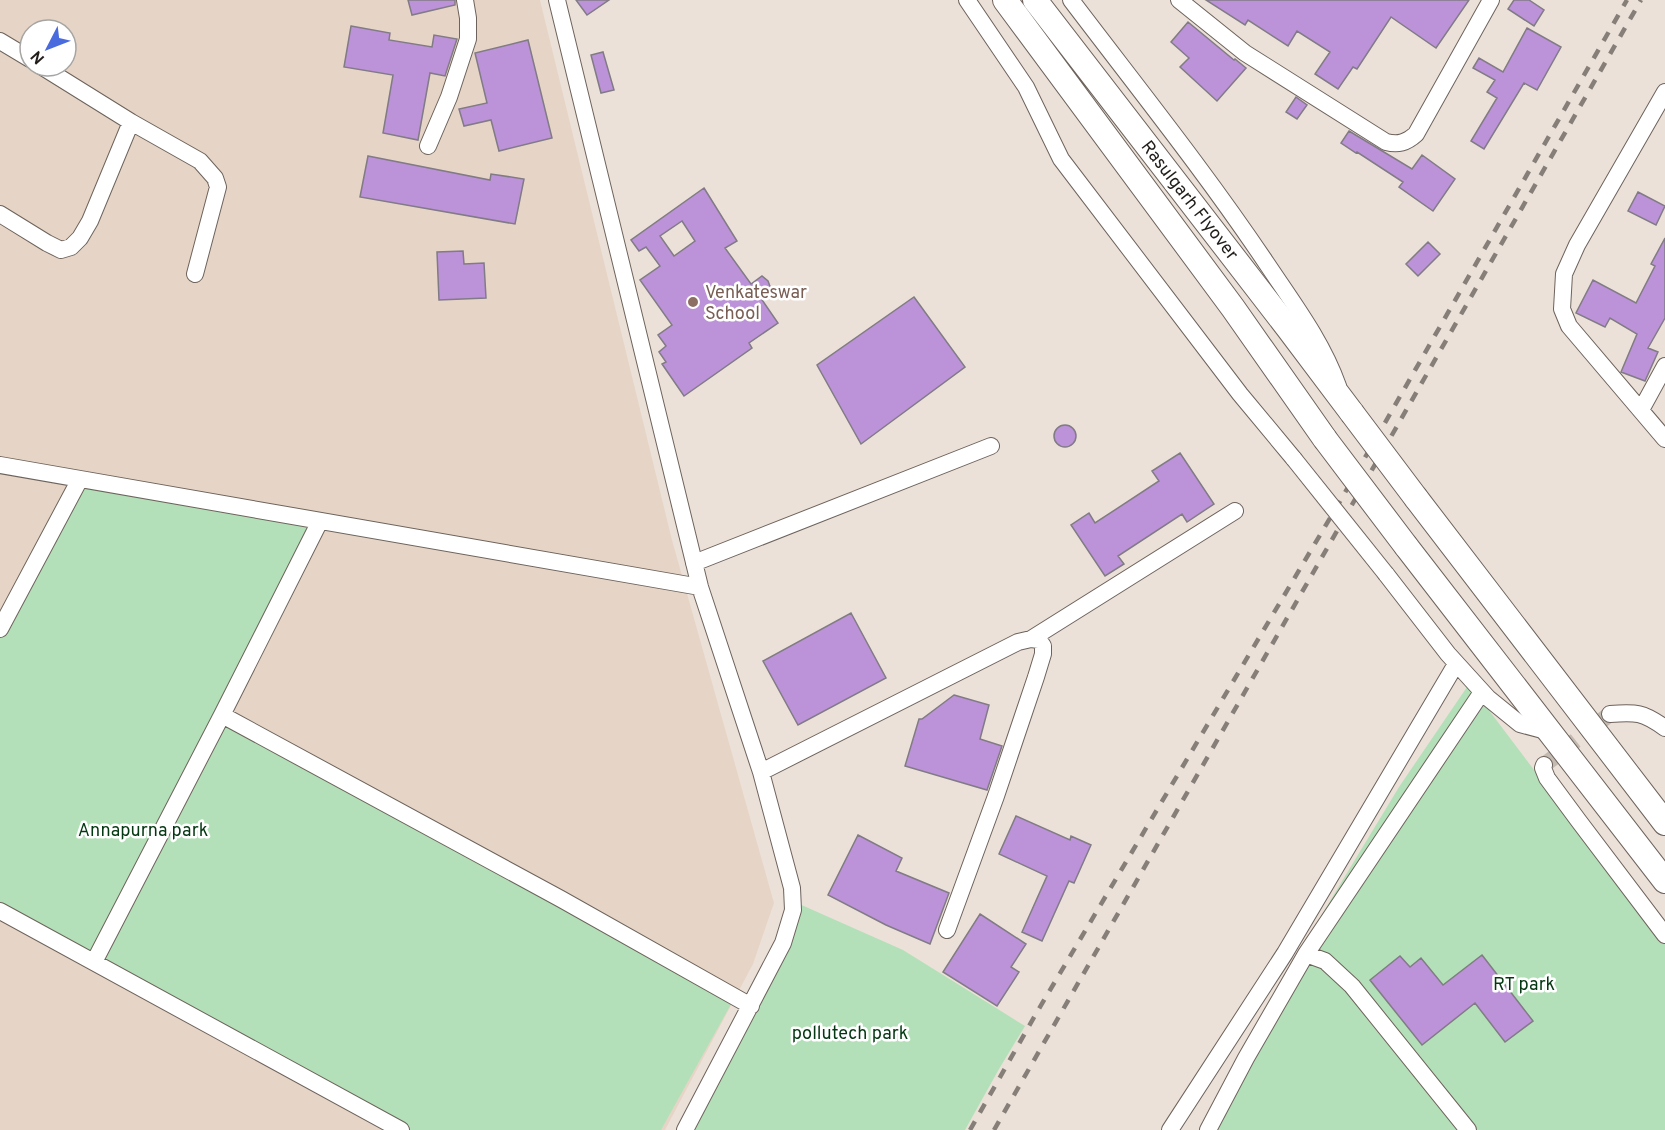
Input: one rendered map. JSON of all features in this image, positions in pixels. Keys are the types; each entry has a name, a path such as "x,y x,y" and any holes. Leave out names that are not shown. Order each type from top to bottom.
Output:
{"highway":[{"name":"Rasulgarh Flyover","path":"1005,0 1233,308 1325,439 1665,881"},
{"name":"Rasulgarh Flyover","path":"1035,0 1288,327 1665,823"}],"street":[{"path":"428,146 449,97 468,39 465,0"},
{"path":"557,0 700,587 761,772 792,888 793,910 783,943 685,1130"},
{"path":"967,0 1026,87 1061,159 1239,394 1294,459 1456,664 1488,699 1520,724 1550,732"},
{"path":"1071,0 1236,217 1306,322 1330,363 1347,407"},
{"path":"1179,0 1245,53 1386,142 1396,144 1409,141 1416,134 1491,0"},
{"path":"0,41 18,52"},
{"path":"60,78 200,161 215,178 218,187 195,274"},
{"path":"1665,92 1577,245 1564,274 1562,292 1562,309 1569,326 1665,439"},
{"path":"0,214 62,250 71,247 81,237 90,221 131,122"},
{"path":"1641,410 1665,366"},
{"path":"694,562 991,446"},
{"path":"0,465 700,587"},
{"path":"0,629 80,479"},
{"path":"761,772 1018,642 1030,639 1234,512"},
{"path":"94,962 320,521"},
{"path":"947,930 996,796 1043,654 1043,646 1039,640 1030,639"},
{"path":"1170,1130 1285,953 1456,664"},
{"path":"1208,1130 1246,1058 1306,954 1482,692"},
{"path":"1610,714 1634,712 1650,717 1665,728"},
{"path":"222,715 561,899 751,1006"},
{"path":"1544,765 1547,778 1665,934"},
{"path":"0,910 401,1130"},
{"path":"1306,954 1325,961 1352,986 1468,1130"}],"shaded area":[{"path":"0,0 540,0 672,540 774,903 753,964 665,1130 0,1130"}],"green space":[{"name":"Annapurna park","path":"80,480 320,521 222,716 735,997 661,1130 401,1130 0,910 0,630"},
{"name":"RT park","path":"1469,684 1665,943 1665,1130 1460,1130 1320,958 1459,1130 1217,1130 1304,944 1399,787"},
{"name":"pollutech park","path":"797,903 903,950 1025,1026 965,1130 686,1130"}],"building":[{"path":"408,0 455,0 455,5 412,15"},
{"path":"576,0 609,0 587,15"},
{"path":"1206,0 1469,0 1436,48 1391,17 1357,69 1353,67 1338,89 1315,74 1330,52 1297,31 1288,46 1248,20 1245,25"},
{"path":"1514,0 1529,0 1544,10 1534,26 1508,9"},
{"path":"1188,22 1246,68 1217,101 1180,67 1189,58 1171,42"},
{"path":"351,26 390,33 389,40 432,47 434,35 457,39 445,76 430,73 418,140 383,133 393,75 344,67"},
{"path":"1527,28 1561,47 1537,90 1524,83 1484,149 1471,141 1497,98 1487,92 1495,80 1473,68 1479,58 1503,72"},
{"path":"528,40 552,138 499,151 491,120 464,126 459,109 487,103 475,53"},
{"path":"603,52 614,90 601,93 591,55"},
{"path":"1296,97 1307,105 1297,119 1286,112"},
{"path":"1349,131 1412,169 1422,155 1455,179 1433,211 1399,187 1403,182 1341,143"},
{"path":"368,156 490,180 491,174 524,179 515,224 360,197"},
{"path":"704,188 737,241 725,248 751,284 762,276 768,281 771,289 760,297 778,323 749,343 752,348 684,396 662,364 666,362 659,352 666,346 658,335 672,325 640,280 660,266 646,247 639,251 631,240","holes":["682,221 695,241 674,256 660,236"]},
{"path":"1638,192 1665,206 1656,225 1628,211"},
{"path":"1665,238 1665,318 1648,348 1658,352 1645,381 1621,372 1637,334 1610,318 1605,327 1576,313 1593,280 1636,303 1655,266 1651,264"},
{"path":"1428,242 1440,254 1418,276 1406,264"},
{"path":"463,251 464,264 484,263 486,298 439,300 437,252"},
{"path":"914,297 965,367 861,444 817,365"},
{"path":"1065,425 1073,428 1076,436 1073,444 1065,447 1057,444 1054,436 1057,428"},
{"path":"1180,453 1214,504 1187,522 1182,514 1118,556 1124,564 1105,576 1071,525 1089,513 1095,523 1159,481 1152,471"},
{"path":"851,613 886,678 798,725 763,661"},
{"path":"954,695 989,705 980,739 1002,746 987,790 905,766 919,719"},
{"path":"1016,816 1070,840 1071,836 1091,845 1074,883 1069,881 1042,941 1022,932 1047,876 999,854"},
{"path":"858,835 902,858 896,871 949,893 930,944 886,925 828,895"},
{"path":"980,914 1026,944 1011,967 1019,972 997,1006 943,972"},
{"path":"1482,955 1533,1021 1505,1042 1475,1003 1422,1045 1370,980 1400,956 1410,967 1421,958 1443,985"}],"tunnel":[{"path":"1544,765 1610,714"}],"railway":[{"path":"970,1130 1037,1012 1339,503 1627,0"},
{"path":"994,1130 1641,0"}],"place":[{"name":"Venkateswar School","path":"693,302"}]}
